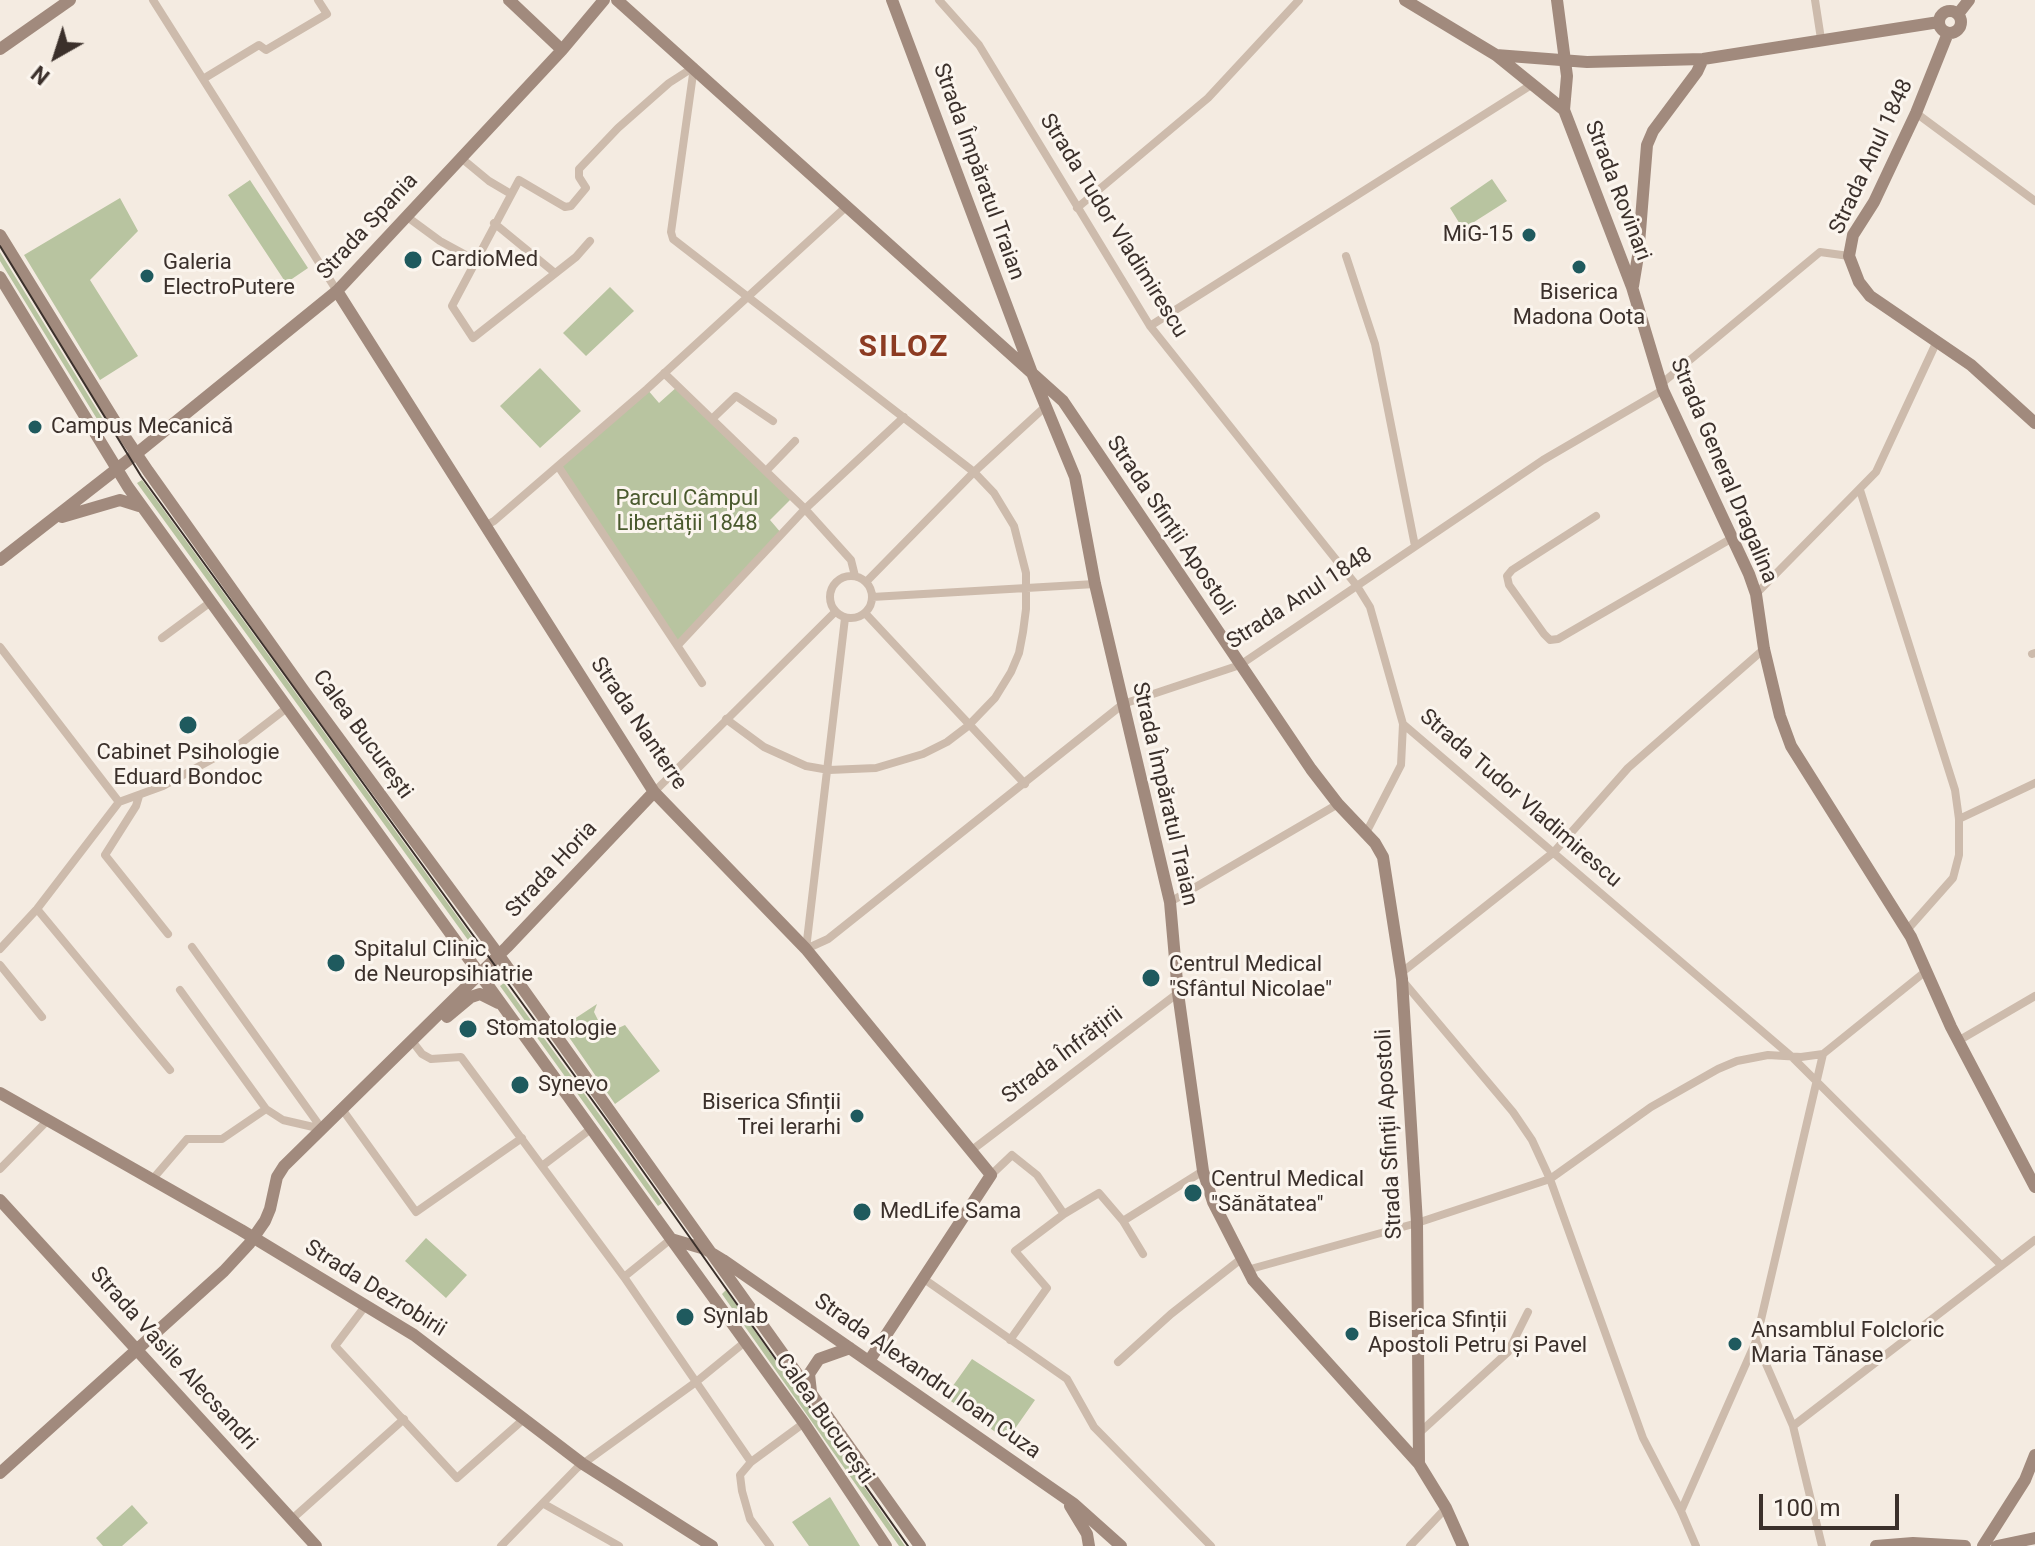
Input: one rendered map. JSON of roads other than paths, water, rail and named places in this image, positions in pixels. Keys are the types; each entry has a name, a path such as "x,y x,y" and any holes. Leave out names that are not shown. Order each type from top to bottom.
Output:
{"street":[{"path":"0,49 70,0"},
{"path":"153,0 337,291"},
{"path":"203,79 259,45 266,50 327,14 319,0"},
{"path":"509,0 562,50"},
{"name":"Strada Spania","path":"0,560 337,291 562,50 604,0"},
{"name":"Strada Sfinții Apostoli","path":"617,0 1063,401 1240,665 1338,804 1367,831 1383,857 1401,976 1417,1223 1419,1464"},
{"name":"Strada Împăratul Traian","path":"892,0 1032,373 1075,477 1095,584 1170,902 1178,993 1203,1171 1213,1202 1244,1264 1263,1292 1419,1464 1446,1508 1463,1546"},
{"name":"Strada Tudor Vladimirescu","path":"939,0 979,45 1150,326 1357,586 1370,607 1403,724 1818,1080 2001,1265"},
{"path":"1077,208 1208,98 1299,0"},
{"name":"Strada Rovinari","path":"1405,0 1496,55 1564,110"},
{"name":"Strada Rovinari","path":"1557,0 1566,61 1564,110 1632,287"},
{"path":"1815,0 1821,39"},
{"path":"1958,14 1969,0"},
{"path":"1496,55 1566,61 1703,59 1939,22 1946,12 1958,14"},
{"path":"1939,22 1943,31 1948,33 1959,29 1962,21 1958,14"},
{"name":"Strada Anul 1848","path":"806,949 828,939 1123,704 1240,665 1543,460 1662,387 1820,252 1849,256 1853,235 1874,202 1916,113 1948,33"},
{"name":"Strada General Dragalina","path":"1703,59 1697,72 1653,131 1647,145 1638,256 1632,287 1662,387 1734,537 1756,594 1764,649 1780,716 1799,762 1907,930 1958,1041 2035,1187"},
{"path":"590,241 576,257 473,338 452,306 519,180 565,207 571,206 586,188 579,177 579,169 648,101 694,67"},
{"path":"694,67 671,232 673,239 974,472 994,493 1014,526 1022,553 1026,588 1023,632 1015,662 995,698 968,726 947,742 923,754 868,769 829,770 806,766 764,747 726,719"},
{"path":"1150,326 1531,85"},
{"path":"1916,113 2035,201"},
{"path":"460,157 511,194"},
{"path":"485,526 750,297 847,206"},
{"path":"406,216 440,241 475,260"},
{"path":"494,223 555,273"},
{"name":"Calea București","path":"0,235 136,454 304,691 498,954 705,1249 920,1546"},
{"path":"1346,256 1375,344 1415,546"},
{"path":"1849,256 1859,282 1870,296 1971,365 2035,423"},
{"name":"Calea București","path":"0,277 116,470 804,1423 886,1546"},
{"name":"Strada Nanterre","path":"337,291 654,792 806,949 991,1175"},
{"path":"1756,594 1876,472 1937,341"},
{"path":"664,373 805,509 851,560 855,576"},
{"path":"712,419 736,396 773,421"},
{"path":"866,582 974,472 1046,406"},
{"path":"678,645 805,509 904,417"},
{"path":"766,471 795,441"},
{"path":"558,466 702,683"},
{"path":"1860,490 1955,790 1959,819 1959,855 1953,878 1907,930"},
{"path":"51,522 120,500 129,500 142,507"},
{"path":"1596,516 1507,576 1509,585 1550,640 1558,639 1734,537"},
{"path":"855,576 866,582 872,597 865,613 859,617 845,618 835,612 829,599 832,586 842,577 855,576"},
{"path":"872,597 1095,584"},
{"path":"162,638 212,601"},
{"name":"Strada Horia","path":"0,1473 224,1271 254,1238 270,1209 280,1171 835,612"},
{"path":"865,613 1025,784"},
{"path":"806,949 845,618"},
{"path":"0,647 119,802"},
{"path":"1696,1546 1643,1438 1550,1179 1532,1140 1513,1112 1401,976 1554,852 1628,768 1764,649"},
{"path":"2,941 37,909 119,802 163,786 240,744 288,707"},
{"path":"1367,831 1401,765 1403,724"},
{"path":"1959,819 2035,783"},
{"path":"139,796 105,855 168,934"},
{"path":"1170,902 1338,804"},
{"path":"37,909 170,1070"},
{"path":"192,947 322,1129"},
{"path":"0,965 42,1017"},
{"path":"1118,1362 1171,1314 1244,1264 1417,1223 1550,1179 1651,1107 1718,1069 1757,1056 1823,1054 1926,971"},
{"path":"180,990 266,1109 283,1120 322,1129"},
{"name":"Strada Înfrățirii","path":"972,1150 1178,993"},
{"path":"502,1005 480,994 471,997 424,1038 412,1041 422,1054 431,1059 461,1057 624,1277 751,1462"},
{"path":"1958,1041 2035,996"},
{"path":"1681,1511 1756,1341 1823,1054"},
{"name":"Strada Dezrobirii","path":"0,1093 254,1238 431,1346 583,1464 712,1546"},
{"path":"151,1181 187,1139 222,1139 266,1109"},
{"path":"342,1109 416,1212 522,1138"},
{"path":"0,1169 47,1121"},
{"path":"542,1166 592,1128"},
{"path":"869,1361 991,1175 1012,1155 1037,1175 1064,1214"},
{"path":"1123,1221 1203,1171"},
{"path":"1010,1340 1047,1288 1015,1251 1064,1214 1099,1193 1123,1221 1143,1254"},
{"name":"Strada Vasile Alecsandri","path":"0,1200 316,1546"},
{"path":"624,1277 671,1239 705,1249"},
{"path":"1793,1426 2035,1240"},
{"name":"Strada Alexandru Ioan Cuza","path":"705,1249 1064,1497 1112,1543"},
{"path":"709,1292 728,1279"},
{"path":"924,1279 1067,1379 1094,1427 1211,1546"},
{"path":"750,1310 755,1297 766,1290"},
{"path":"366,1305 335,1346 457,1478 525,1418"},
{"path":"1418,1434 1508,1352 1528,1312"},
{"path":"1756,1341 1793,1426 1822,1546"},
{"path":"501,1546 583,1464 696,1382 745,1342"},
{"path":"812,1395 808,1379 814,1364 822,1356 850,1348"},
{"path":"292,1519 404,1419"},
{"path":"770,1546 750,1519 740,1475 751,1462 804,1423"},
{"path":"1983,1546 2025,1480 2035,1455"},
{"path":"1064,1497 1080,1521 1089,1546"},
{"path":"544,1504 619,1546"},
{"path":"1410,1546 1446,1508"},
{"path":"1997,1546 2035,1538"},
{"path":"1876,1546 1913,1543 1965,1546"}],"tram line":[{"path":"0,246 141,476 611,1126 908,1546"}],"place":[{"name":"MiG-15","path":"1529,235"},
{"name":"CardioMed","path":"413,260"},
{"name":"Biserica Madona Oota","path":"1579,267"},
{"name":"Galeria ElectroPutere","path":"147,276"},
{"name":"Campus Mecanică","path":"35,427"},
{"name":"Cabinet Psihologie Eduard Bondoc","path":"188,725"},
{"name":"Spitalul Clinic de Neuropsihiatrie","path":"336,963"},
{"name":"Centrul Medical \"Sfântul Nicolae\"","path":"1151,978"},
{"name":"Stomatologie","path":"468,1029"},
{"name":"Synevo","path":"520,1085"},
{"name":"Biserica Sfinții Trei Ierarhi","path":"857,1116"},
{"name":"Centrul Medical \"Sănătatea\"","path":"1193,1193"},
{"name":"MedLife Sama","path":"862,1212"},
{"name":"Synlab","path":"685,1317"},
{"name":"Biserica Sfinții Apostoli Petru și Pavel","path":"1352,1334"},
{"name":"Ansamblul Folcloric Maria Tănase","path":"1735,1344"}],"district":[{"name":"SILOZ","path":"904,348"}],"park label":[{"name":"Parcul Câmpul Libertății 1848","path":"687,512"}]}
